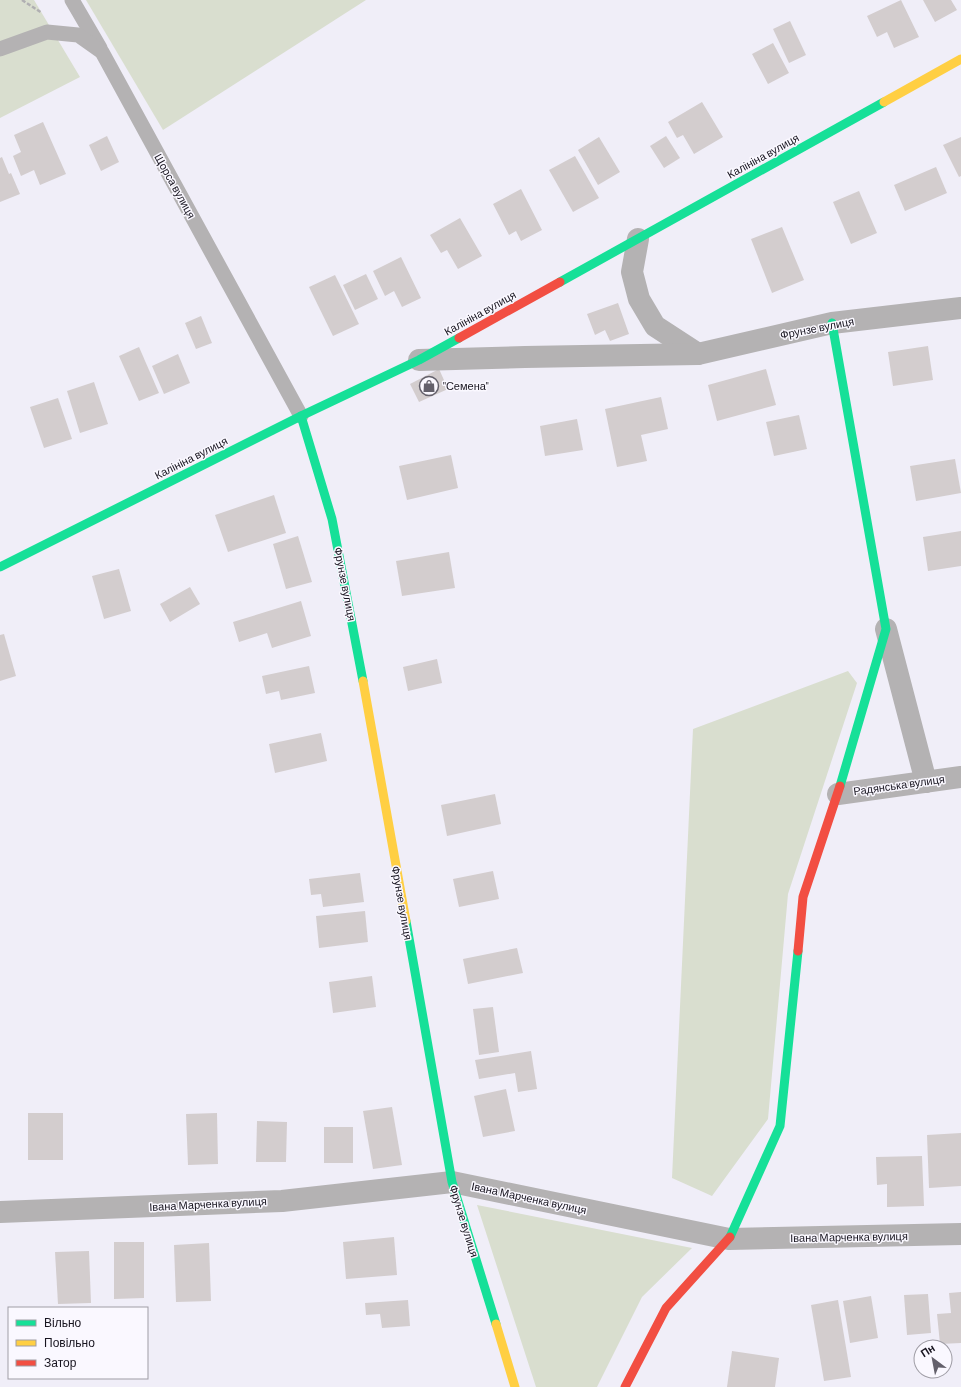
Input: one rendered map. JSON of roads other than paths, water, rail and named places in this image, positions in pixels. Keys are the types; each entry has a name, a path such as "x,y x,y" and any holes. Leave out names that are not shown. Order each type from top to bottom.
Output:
{"street":[{"name":"Калініна вулиця","path":"0,567 301,416 419,360 961,59"},
{"path":"638,239 632,272 639,299 655,326 698,354"},
{"name":"Фрунзе вулиця","path":"419,360 525,356 698,354 832,323 961,308"},
{"path":"832,323 886,629 926,782"},
{"name":"Фрунзе вулиця","path":"301,416 334,527 360,663 452,1182 516,1387"},
{"path":"625,1387 666,1308 729,1239 780,1126 803,897 838,794 886,629"},
{"name":"Радянська вулиця","path":"838,794 961,777"},
{"name":"Івана Марченка вулиця","path":"0,1212 282,1201 452,1182 729,1239 961,1234"}],"lane":[{"path":"72,0 102,52"},
{"name":"Щорса вулиця","path":"0,48 47,32 78,36 102,52 301,416"}],"place":[{"name":"\"Семена\"","path":"429,386"}]}
